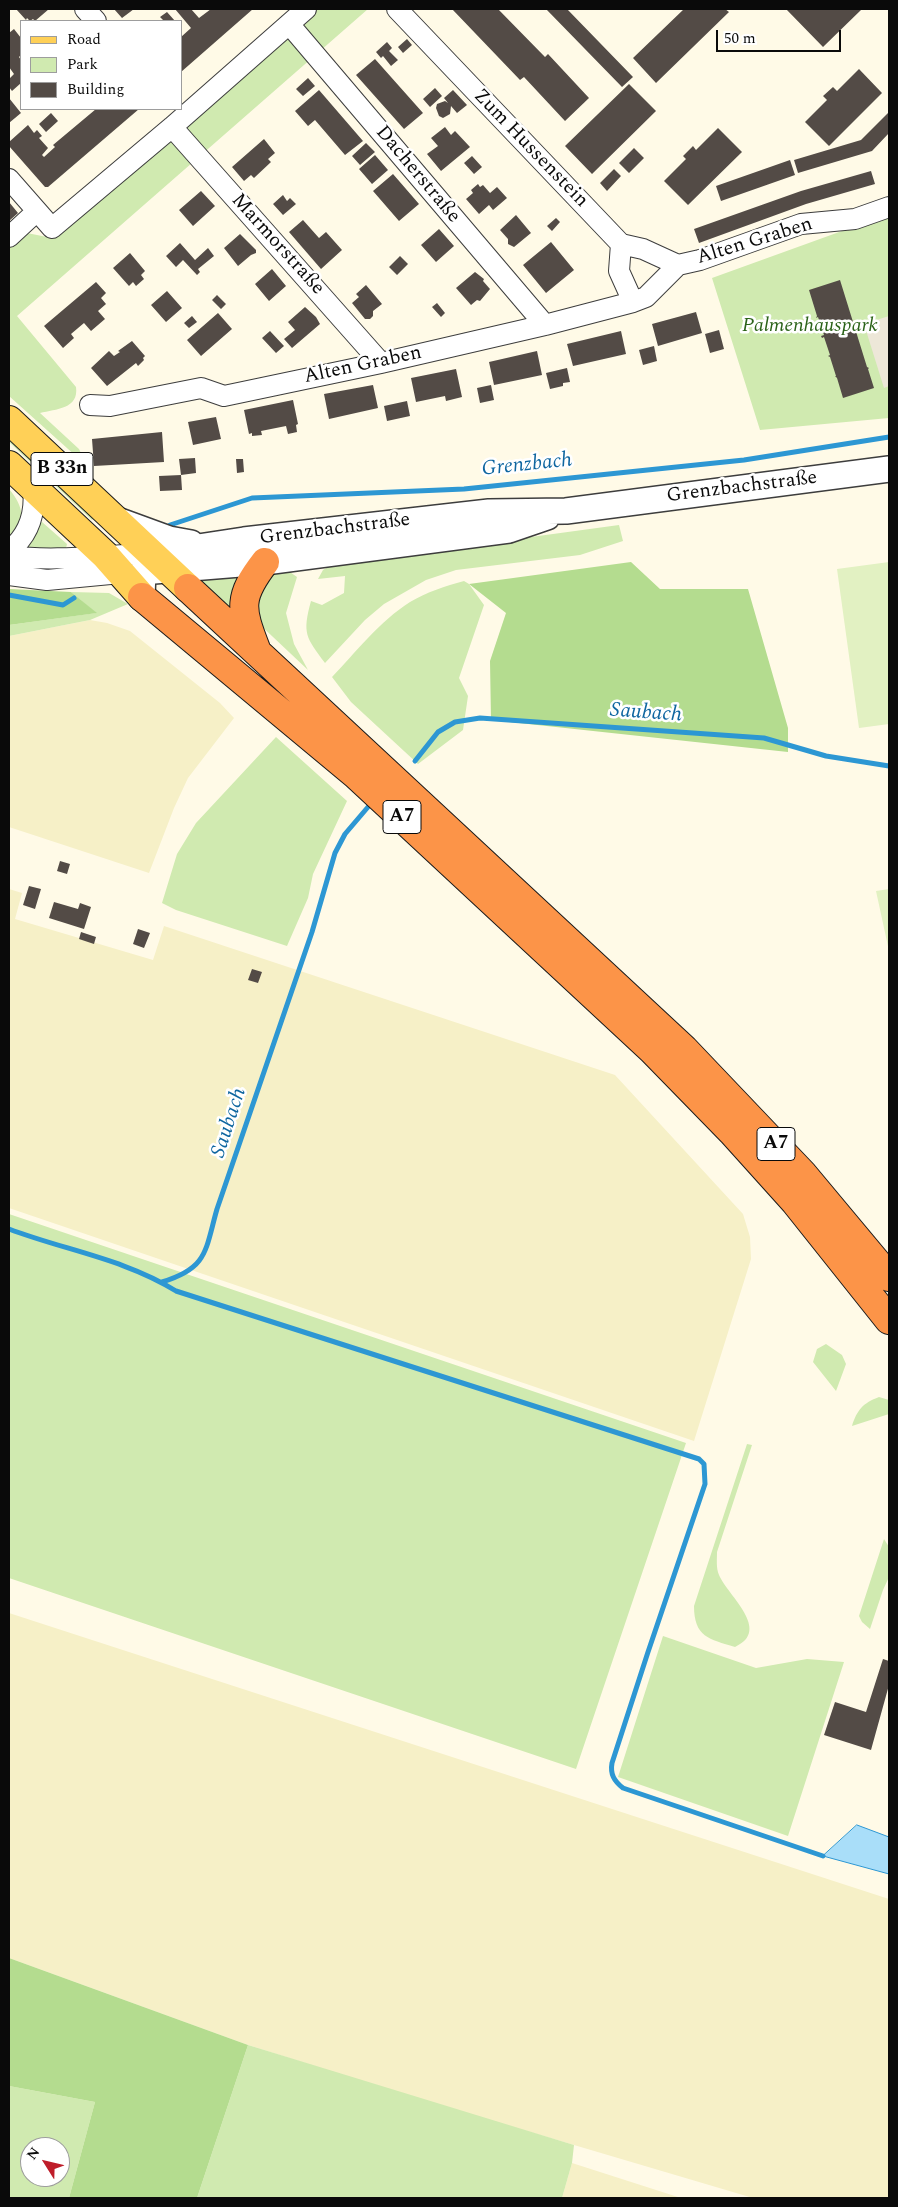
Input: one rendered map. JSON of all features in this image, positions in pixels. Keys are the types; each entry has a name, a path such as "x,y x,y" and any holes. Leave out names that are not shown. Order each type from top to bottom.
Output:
{"highway":[{"path":"256,650 244,614 244,596 253,577 265,562"},
{"name":"A7","path":"146,573 256,650 684,1049 797,1167 889,1277"},
{"name":"A7","path":"146,573 356,775 652,1050 732,1132 795,1202 889,1320"}],"main road":[{"name":"B 33n","path":"9,420 115,519 146,573"},
{"name":"B 33n","path":"9,466 33,488"},
{"path":"33,488 146,573"}],"street":[{"path":"85,9 95,20"},
{"path":"9,179 52,228 175,118 306,9"},
{"name":"Zum Hussenstein","path":"396,9 621,244"},
{"name":"Dacherstraße","path":"289,24 545,325"},
{"name":"Marmorstraße","path":"175,118 381,363"},
{"name":"Alten Graben","path":"90,405 110,406 201,388 224,396 381,363 545,325 646,297 678,264 700,260 801,224 856,219 889,207"},
{"path":"9,237 36,212"},
{"path":"633,302 619,271 621,244 643,249 678,264"},
{"name":"Grenzbachstraße","path":"146,573 211,544 489,512 566,510 889,469"},
{"path":"9,551 19,541 32,520 34,509 33,488"},
{"name":"Grenzbachstraße","path":"146,573 265,562 509,530 566,510"},
{"path":"115,519 169,539 211,544"},
{"path":"115,519 146,573"},
{"path":"9,556 146,573"},
{"path":"9,575 47,580 146,573"}],"shaded area":[{"path":"889,316 889,386 884,388 864,324"},
{"path":"90,620 107,623 130,631 220,703 234,718 188,778 174,808 149,873 9,827 9,636"},
{"path":"9,889 22,893 15,919 153,960 164,926 615,1075 743,1214 750,1237 751,1259 694,1441 9,1208"},
{"path":"9,1613 889,1899 889,2198 753,2198 422,2100 248,2045 9,1958"},
{"path":"572,2163 681,2198 562,2198"}],"green space":[{"path":"316,9 368,9 17,316 76,387 74,400 70,404 59,409 40,413 79,449 87,466 9,396 9,244 22,232 52,238"},
{"name":"Palmenhauspark","path":"889,214 889,418 760,430 712,278"},
{"path":"9,432 97,514 92,520 9,442"},
{"path":"9,489 18,502 21,520 19,527 9,539"},
{"path":"42,522 67,544 65,553 39,553 24,547 37,523"},
{"path":"619,525 623,541 580,555 456,570 426,580 384,604 365,620 325,663 310,641 306,628 311,601 322,605 344,593 345,576 318,579 323,570 333,564"},
{"path":"631,562 660,589 748,589 788,728 788,752 491,720 490,661 506,613 469,584"},
{"path":"889,562 889,724 859,728 837,569"},
{"path":"287,570 297,577 286,613 294,644 308,670 255,620 254,594 266,575"},
{"path":"245,573 237,616 195,579"},
{"path":"464,581 469,584 484,605 459,678 468,696 463,730 418,764 351,702 332,677 369,637 410,602 430,592"},
{"path":"9,589 71,592 97,613 9,625"},
{"path":"71,592 109,593 128,604 90,620 9,636 9,625 96,613"},
{"path":"276,737 347,801 313,874 308,898 287,946 176,910 162,903 177,854 196,823"},
{"path":"889,889 889,951 876,891"},
{"path":"9,1214 686,1443 576,1769 9,1578"},
{"path":"826,1344 842,1355 846,1364 836,1391 813,1362 817,1349"},
{"path":"879,1397 889,1400 889,1414 852,1426 861,1408"},
{"path":"747,1444 752,1445 717,1552 719,1575 749,1622 749,1632 745,1640 735,1647 711,1639 700,1630 694,1606"},
{"path":"884,1539 889,1547 889,1577 870,1629 862,1622 859,1616"},
{"path":"663,1636 756,1668 807,1659 844,1662 788,1836 618,1777"},
{"path":"9,1958 248,2045 197,2198 69,2198 95,2102 9,2086"},
{"path":"248,2045 574,2145 572,2163 562,2198 197,2198"},
{"path":"9,2086 95,2102 69,2198 9,2198"}],"water":[{"path":"857,1825 889,1837 889,1874 823,1856"}],"building":[{"path":"16,9 49,9 36,20 29,20 27,18 26,20"},
{"path":"114,9 134,9 122,18"},
{"path":"175,9 191,9 199,18 211,9 253,9 182,71 182,36 191,28"},
{"path":"452,9 498,9 545,57 548,54 589,98 565,121 524,77 520,80"},
{"path":"546,9 567,9 633,77 622,87"},
{"path":"684,9 725,9 729,12 656,83 633,58"},
{"path":"786,9 860,9 861,10 823,47"},
{"path":"167,12 174,20 163,20 160,17"},
{"path":"14,29 20,37 20,84 12,91 9,87 9,79 14,74 9,67 9,33"},
{"path":"407,39 412,45 403,53 398,47"},
{"path":"387,42 392,48 389,51 398,60 391,66 383,56 381,58 376,52"},
{"path":"375,59 423,113 404,129 356,75"},
{"path":"859,69 882,93 829,146 805,122 827,100 823,96 833,87 837,91"},
{"path":"308,78 315,86 303,96 296,89"},
{"path":"629,84 656,111 592,174 565,146"},
{"path":"435,88 442,96 430,107 423,99"},
{"path":"319,90 363,141 345,155 315,120 308,126 295,111"},
{"path":"453,90 467,105 457,113 451,106 450,114 443,118 439,116 436,108 437,104 445,101 448,103 444,98"},
{"path":"9,98 21,113 9,123"},
{"path":"95,110 138,110 48,187 45,187 9,146 9,142 28,125 34,133 37,130 42,136 39,138 48,148 42,155 44,157 55,147 53,145"},
{"path":"889,112 889,133 872,151 798,173 794,160 861,140"},
{"path":"51,113 58,121 46,132 39,124"},
{"path":"445,127 451,135 455,131 470,147 441,171 427,154 438,146 431,138"},
{"path":"718,128 742,152 688,205 664,181 686,159 683,156 693,146 696,150"},
{"path":"264,139 275,153 268,159 271,162 254,178 251,175 244,181 232,167"},
{"path":"366,143 375,152 360,165 352,156"},
{"path":"634,148 644,158 629,173 619,163"},
{"path":"375,155 388,170 372,184 359,169"},
{"path":"472,156 482,167 474,174 464,163"},
{"path":"790,160 795,175 721,201 716,186"},
{"path":"614,169 621,176 607,191 600,183"},
{"path":"871,171 875,184 806,204 699,243 694,229 801,191"},
{"path":"393,174 419,204 399,221 373,191"},
{"path":"478,184 480,187 483,185 490,193 497,187 507,198 493,210 489,205 479,214 466,199 473,193 471,190"},
{"path":"201,191 215,206 193,226 179,210"},
{"path":"283,195 287,201 290,198 296,204 283,215 273,204"},
{"path":"9,202 18,213 9,221"},
{"path":"516,215 531,233 514,247 508,244 508,239 500,230"},
{"path":"556,218 560,222 552,231 547,226"},
{"path":"303,220 319,238 326,232 342,250 321,269 289,232"},
{"path":"439,229 454,246 436,262 421,245"},
{"path":"240,234 256,250 256,253 238,266 224,248"},
{"path":"551,242 574,270 546,293 523,265"},
{"path":"180,243 195,260 208,248 214,256 198,269 200,272 197,275 183,260 176,267 166,256"},
{"path":"130,253 145,271 141,275 144,279 136,286 133,282 129,286 113,268"},
{"path":"400,256 408,264 397,275 389,267"},
{"path":"272,269 286,286 269,301 255,284"},
{"path":"475,272 484,279 483,281 490,289 480,301 477,300 471,305 456,288"},
{"path":"840,280 874,388 843,398 830,357 828,356 830,355 824,337 822,338 821,336 824,335 818,317 816,318 809,290"},
{"path":"96,282 106,293 101,298 106,304 98,311 105,319 91,331 84,323 71,334 74,338 63,348 44,326"},
{"path":"366,285 382,304 373,311 373,316 370,319 365,319 352,303 359,297 356,294"},
{"path":"167,291 182,308 166,322 151,305"},
{"path":"217,295 226,304 221,309 212,300"},
{"path":"437,303 445,313 441,317 432,307"},
{"path":"305,307 316,317 320,324 292,348 284,339 295,330 288,322"},
{"path":"696,312 702,333 658,346 652,324"},
{"path":"218,313 232,329 201,356 187,340"},
{"path":"192,316 197,322 189,328 184,323"},
{"path":"719,330 724,349 710,353 705,334"},
{"path":"270,331 284,346 276,353 262,338"},
{"path":"621,331 626,354 573,366 567,344"},
{"path":"132,341 145,356 144,360 138,366 136,363 107,386 91,368 109,351 114,356"},
{"path":"654,346 657,361 643,365 639,350"},
{"path":"537,351 542,375 494,385 489,362"},
{"path":"567,368 570,382 550,389 546,373"},
{"path":"456,369 462,397 446,401 445,396 416,402 411,378"},
{"path":"373,385 378,408 329,419 324,394"},
{"path":"491,385 494,400 480,403 477,388"},
{"path":"293,400 298,424 296,425 297,432 288,434 286,426 261,431 262,435 252,436 252,433 249,434 244,410"},
{"path":"407,401 410,416 387,421 384,406"},
{"path":"216,417 221,439 193,445 188,422"},
{"path":"162,432 164,462 94,466 92,439"},
{"path":"195,458 196,473 181,475 179,459"},
{"path":"236,459 243,459 244,472 237,473"},
{"path":"181,475 182,490 160,491 159,476"},
{"path":"60,861 70,864 67,874 57,871"},
{"path":"29,886 41,889 35,909 23,905"},
{"path":"54,902 78,909 80,903 91,907 84,929 49,918"},
{"path":"138,929 150,933 144,948 133,944"},
{"path":"81,932 96,937 94,944 79,939"},
{"path":"252,969 262,972 258,983 248,980"},
{"path":"883,1659 889,1661 889,1685 871,1750 824,1735 835,1702 866,1712"}],"waterway":[{"name":"Grenzbach","path":"170,525 252,498 464,489 744,460 889,437"},
{"name":"Grenzbach","path":"9,595 63,605 74,598"},
{"name":"Saubach","path":"415,761 438,732 455,722 480,718 764,738 826,756 889,766"},
{"name":"Saubach","path":"162,1282 188,1271 196,1264 206,1247 217,1209 312,932 335,853 345,834 368,807"},
{"path":"9,1229 115,1263 156,1280 176,1291 699,1459 704,1464 705,1484 612,1763 612,1774 617,1783 623,1788 823,1856"}]}
